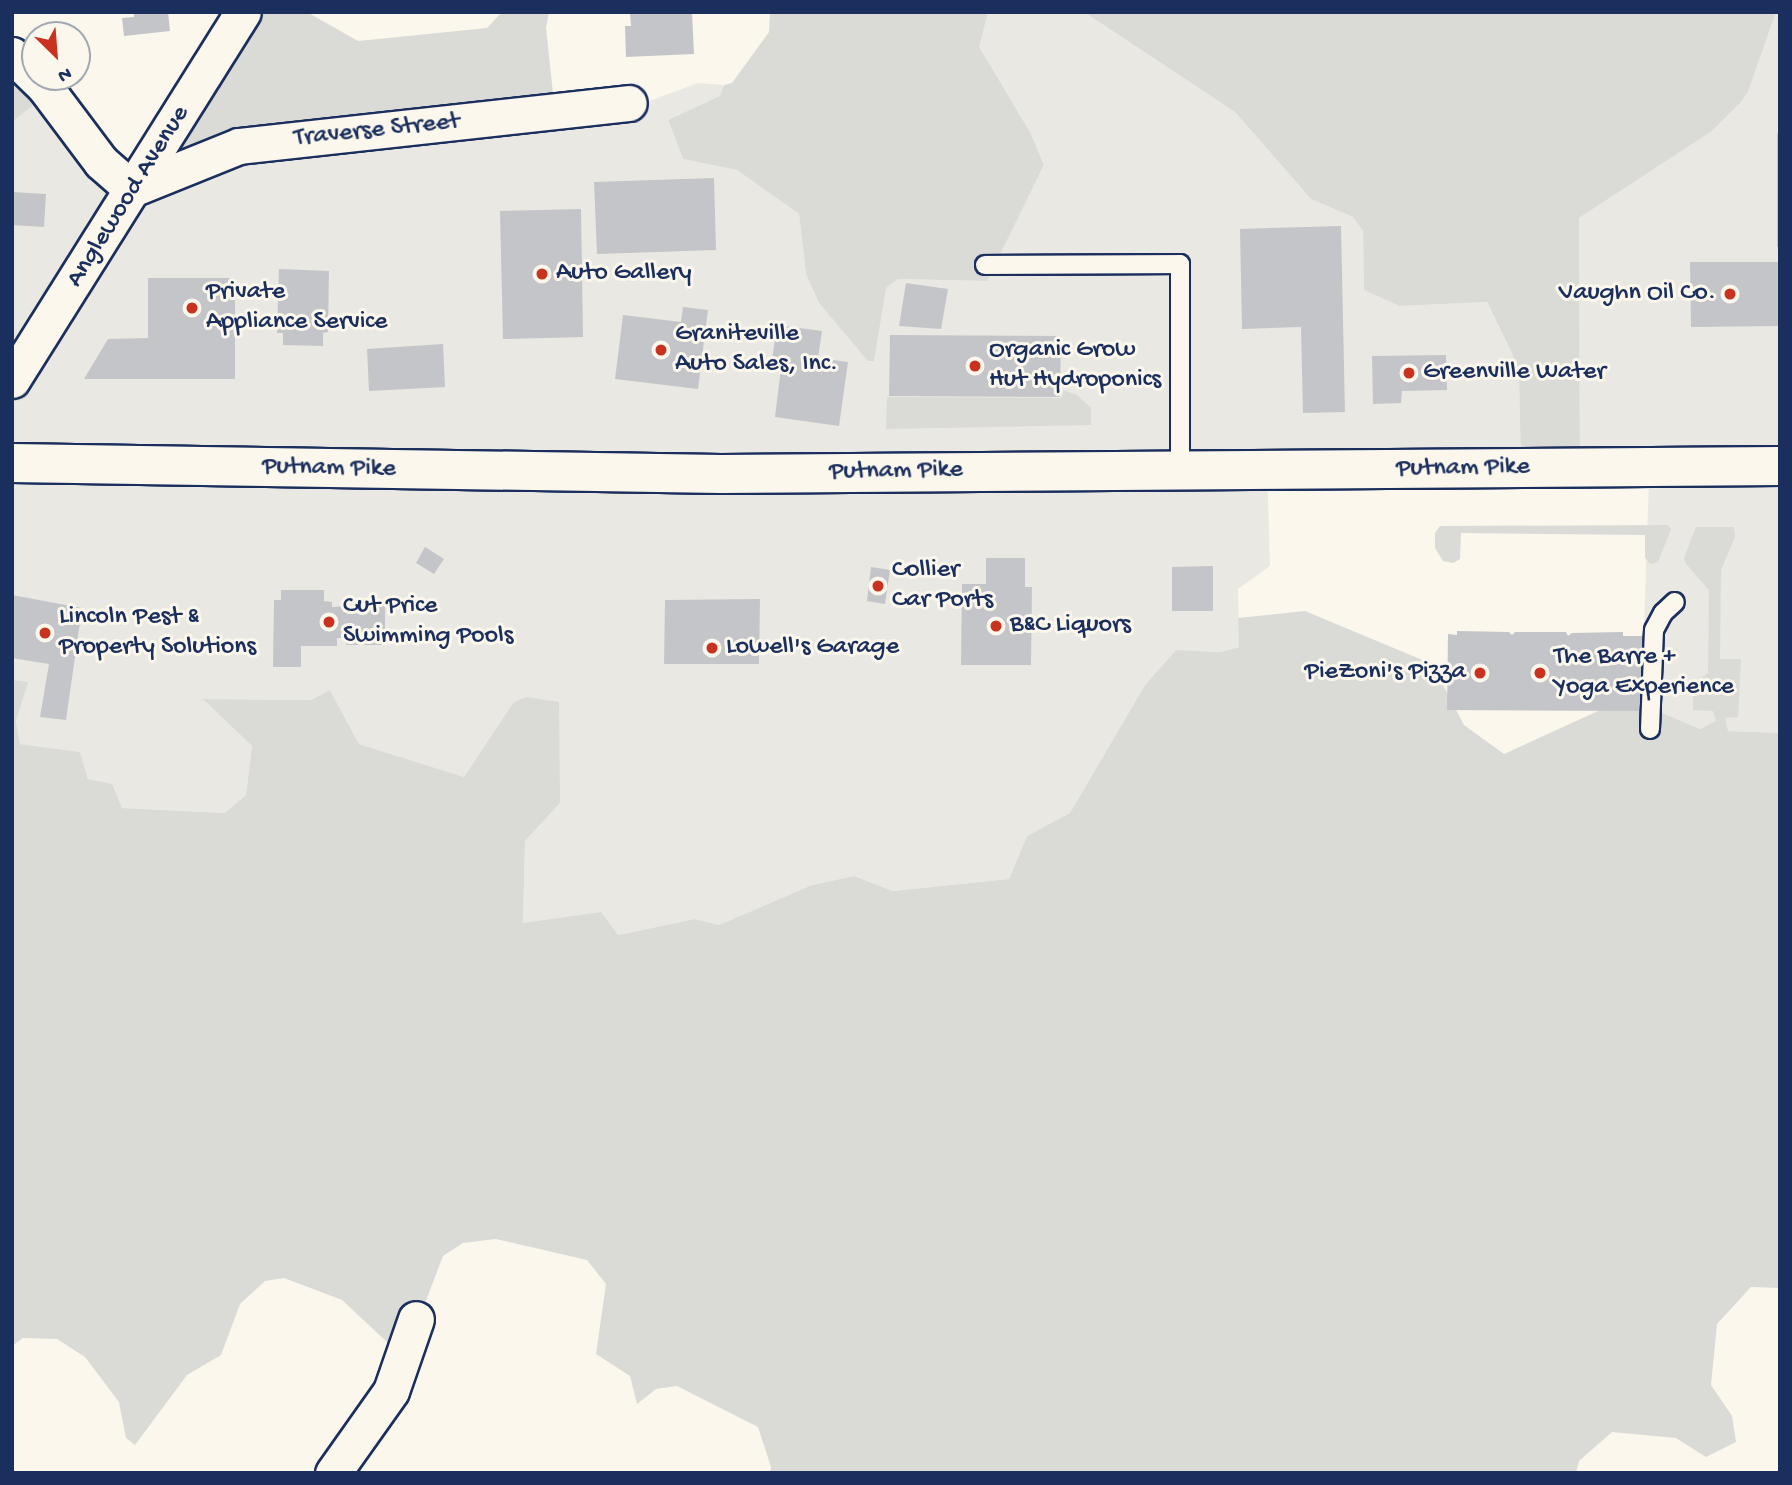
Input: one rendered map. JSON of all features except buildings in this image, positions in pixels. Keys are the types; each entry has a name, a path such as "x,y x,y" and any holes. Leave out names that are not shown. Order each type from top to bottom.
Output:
{"main road":[{"name":"Putnam Pike","path":"12,463 721,474 1780,466"}],"street":[{"name":"Anglewood Avenue","path":"12,380 243,12"},
{"path":"12,55 44,86 101,162 132,189"},
{"name":"Traverse Street","path":"132,189 239,146 629,103"},
{"path":"333,1473 391,1391 416,1319"}],"lane":[{"path":"985,265 1180,264 1181,469"},
{"path":"1650,729 1654,630 1663,613 1675,602"}],"shaded area":[{"path":"248,12 307,12 358,41 487,28 502,12 549,12 546,28 555,112 150,170"},
{"path":"770,12 988,12 979,47 1030,132 1044,165 987,281 898,279 886,288 874,361 868,361 819,303 806,274 799,214 737,170 683,159 668,120 720,96 724,85 732,83 769,32"},
{"path":"988,12 1084,12 1235,112 1311,199 1353,217 1363,230 1364,290 1399,306 1487,302 1512,353 1519,379 1521,469 1267,470 1270,566 1238,589 1239,647 1220,652 1176,650 1145,685 1070,813 1027,836 1009,879 893,891 854,876 812,885 719,925 695,919 617,935 601,912 523,924 525,841 560,803 513,703 464,777 359,744 330,690 311,700 204,699 252,746 246,795 226,813 122,808 88,779 80,752 20,744 16,721 27,683 12,680 12,122 47,94 123,183 243,151 639,105 698,83 724,85 720,97 668,120 683,159 737,170 799,214 806,274 819,303 868,360 873,361 886,288 898,279 987,281 1044,165 1030,132 978,47"},
{"path":"1084,12 1776,12 1748,92 1741,102 1712,131 1579,218 1580,468 1521,469 1519,379 1512,353 1487,302 1399,306 1364,290 1363,231 1353,217 1311,199 1235,112"},
{"path":"1776,12 1780,12 1780,733 1727,731 1708,693 1717,721 1700,729 1658,711 1642,691 1649,478 1580,468 1579,218 1712,131 1741,102 1748,92"},
{"path":"12,57 21,67 21,91 44,91 47,94 12,122"},
{"path":"1063,390 1077,395 1091,408 1091,425 886,429 887,397 1062,398"},
{"path":"1668,525 1671,529 1658,562 1650,564 1645,558 1645,535 1461,533 1460,559 1453,563 1443,561 1435,548 1435,533 1440,526"},
{"path":"1696,527 1734,527 1735,537 1721,570 1720,659 1741,659 1738,717 1725,718 1728,731 1780,733 1780,1288 1751,1287 1717,1324 1711,1385 1732,1416 1736,1442 1706,1457 1676,1438 1612,1432 1579,1461 1576,1473 770,1473 771,1467 758,1427 677,1386 656,1389 637,1404 630,1376 596,1354 606,1284 587,1260 496,1239 463,1243 443,1256 404,1358 342,1300 284,1278 265,1281 240,1304 221,1355 187,1375 135,1445 126,1438 119,1402 85,1357 57,1339 23,1338 12,1346 12,680 28,682 16,721 20,744 80,752 88,779 112,784 122,808 225,813 246,795 252,746 203,699 311,700 330,690 359,744 464,777 513,703 526,697 559,702 560,803 525,841 523,923 601,912 618,935 695,919 719,925 812,885 854,876 893,891 1009,879 1027,836 1070,813 1145,685 1176,650 1220,652 1239,647 1238,618 1305,611 1432,664 1464,725 1504,754 1642,691 1658,711 1700,729 1716,721 1713,711 1693,710 1693,684 1708,673 1709,590 1686,564 1684,558"}],"place":[{"name":"Auto Gallery","path":"542,274"},
{"name":"Vaughn Oil Co.","path":"1730,294"},
{"name":"Private Appliance Service","path":"192,308"},
{"name":"Graniteville Auto Sales, Inc.","path":"661,350"},
{"name":"Organic Grow Hut Hydroponics","path":"975,366"},
{"name":"Greenville Water","path":"1409,373"},
{"name":"Collier Car Ports","path":"878,586"},
{"name":"Cut Price Swimming Pools","path":"329,622"},
{"name":"B&C Liquors","path":"996,626"},
{"name":"Lincoln Pest & Property Solutions","path":"45,633"},
{"name":"Lowell's Garage","path":"712,648"},
{"name":"PieZoni's Pizza","path":"1480,673"},
{"name":"The Barre + Yoga Experience","path":"1540,673"}]}
